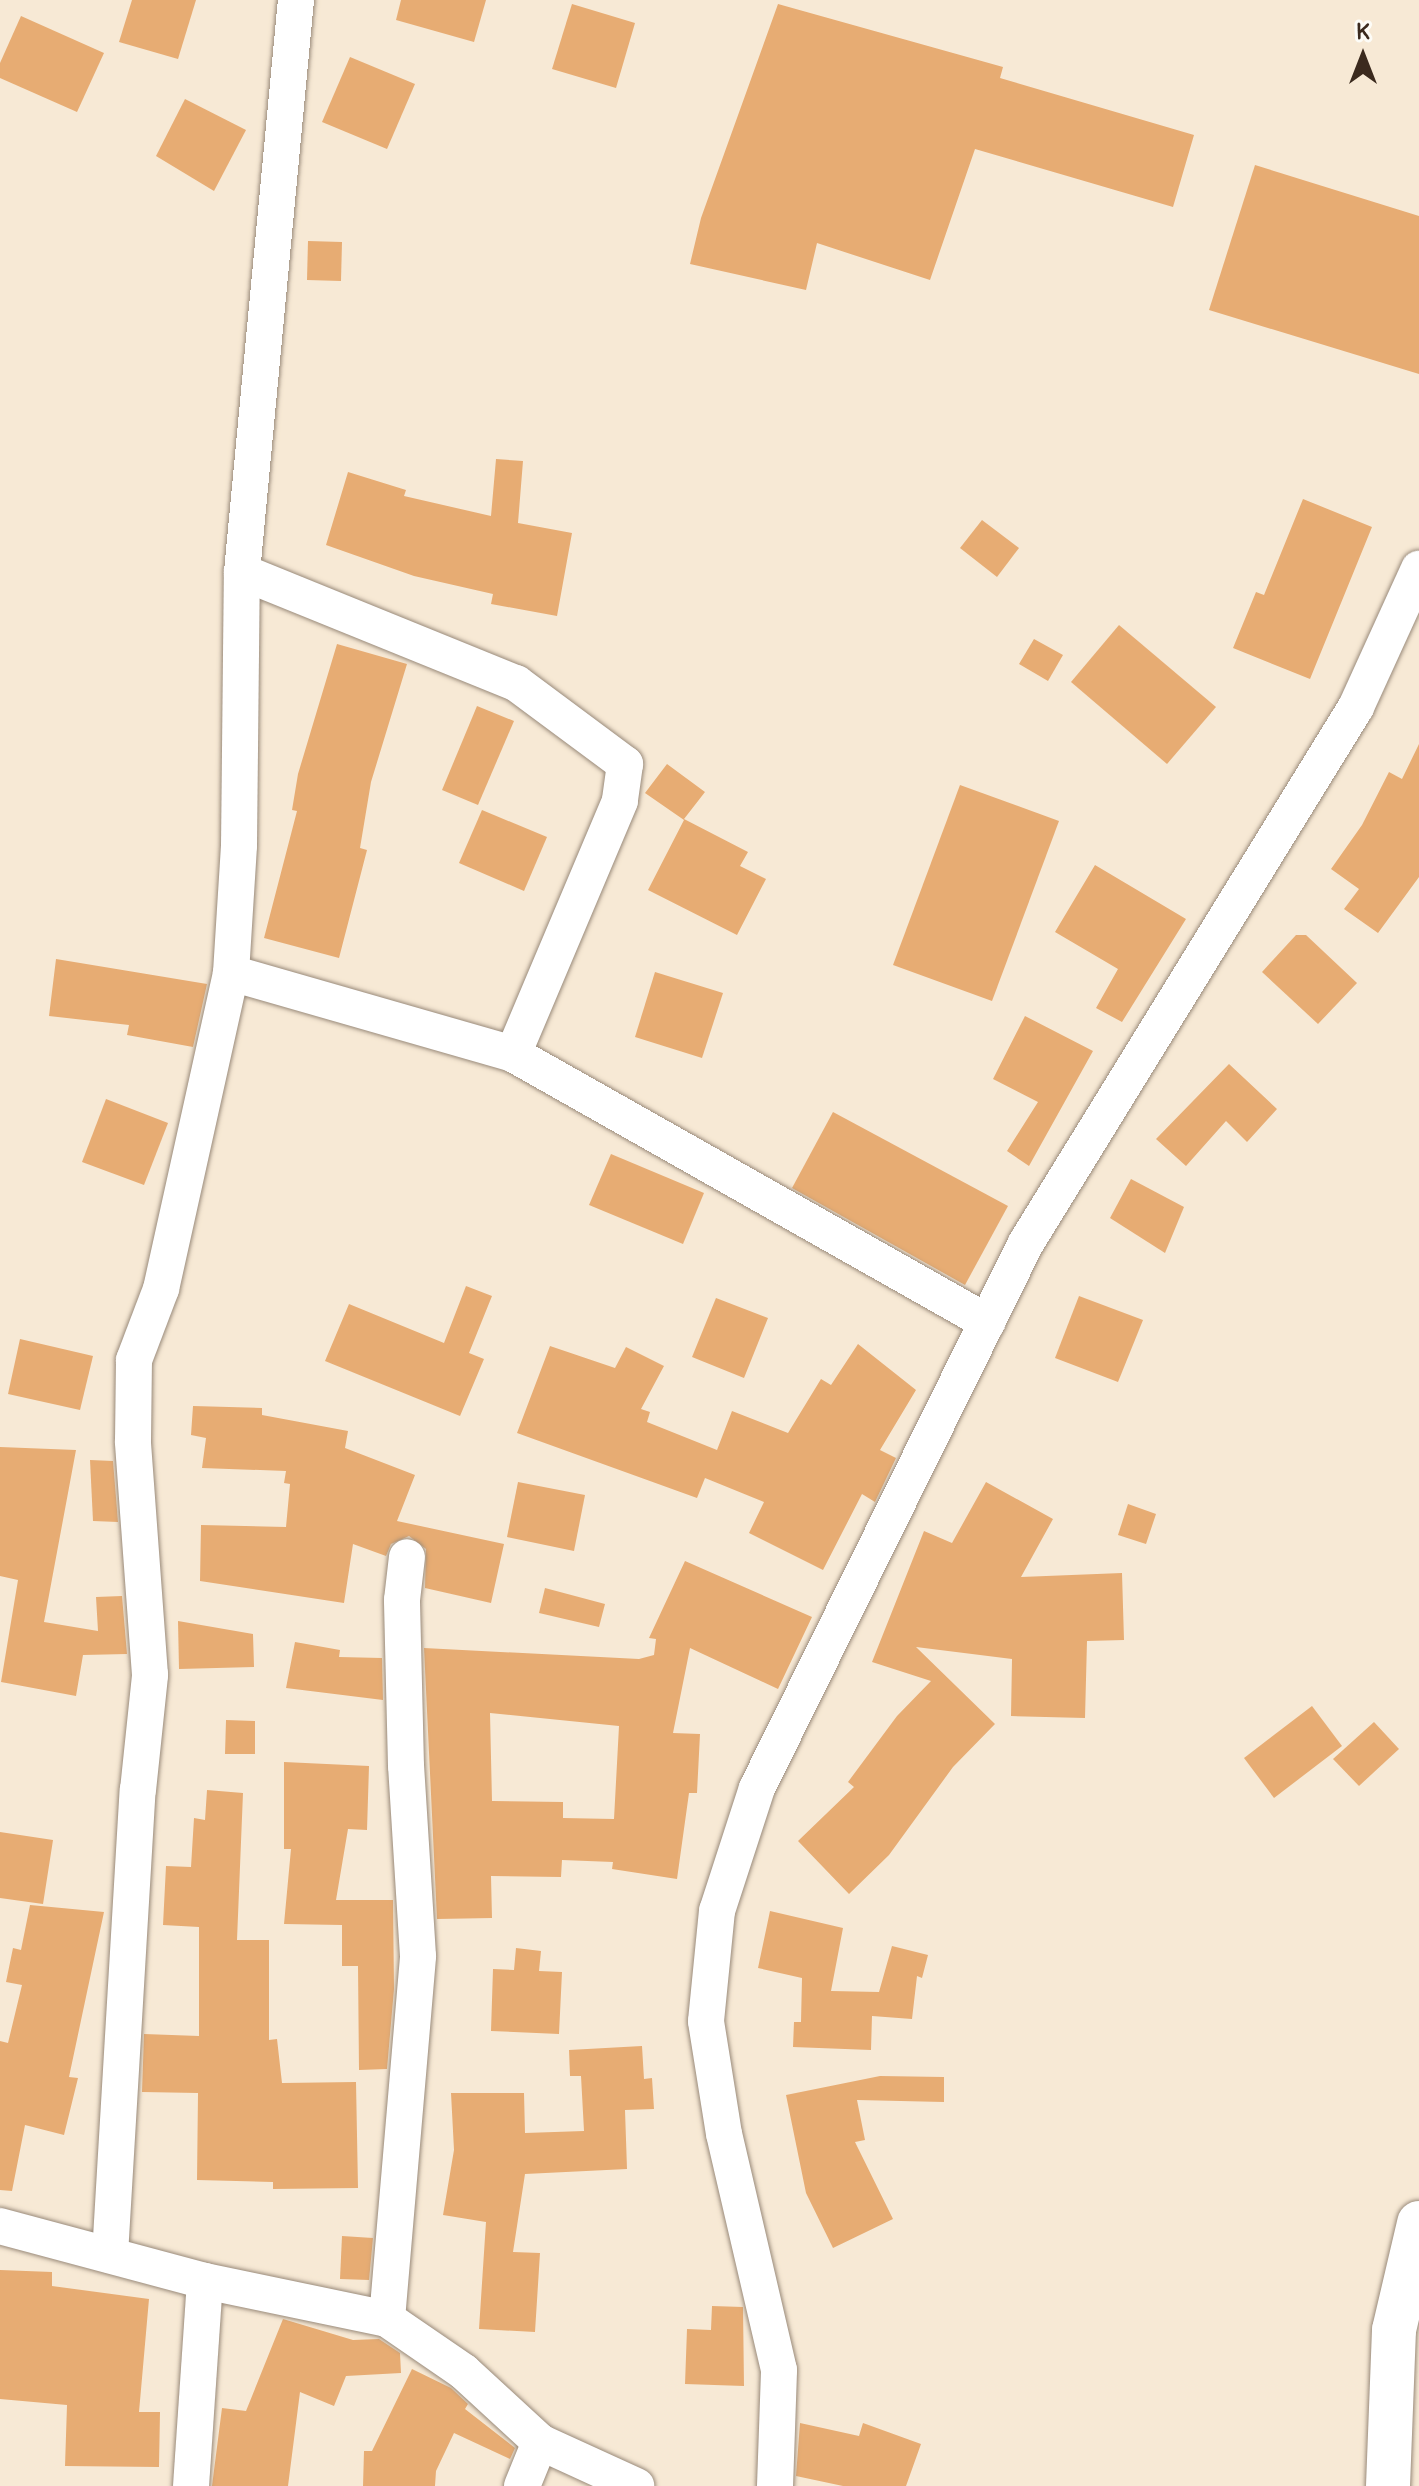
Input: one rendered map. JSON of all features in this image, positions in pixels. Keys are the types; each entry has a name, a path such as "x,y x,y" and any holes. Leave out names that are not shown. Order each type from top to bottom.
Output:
{"street":[{"path":"110,2255 138,1790 150,1675 133,1441 134,1360 161,1289 231,973 239,845 242,572 296,0"},
{"path":"775,2486 779,2370 724,2134 706,2021 717,1911 757,1788 1026,1243 1356,707 1419,569"},
{"path":"242,572 516,683 625,764 620,801 513,1054"},
{"path":"231,973 513,1054 987,1322"},
{"path":"387,2319 418,1956 406,1766 402,1600 407,1557"},
{"path":"1388,2486 1394,2330 1419,2223"},
{"path":"0,2226 205,2281 387,2319 464,2372 540,2442 636,2486"},
{"path":"191,2486 205,2281"},
{"path":"522,2486 540,2442"}],"building":[{"path":"132,0 196,0 178,59 119,42"},
{"path":"401,0 486,0 474,42 396,20"},
{"path":"572,4 635,23 616,88 552,69"},
{"path":"778,4 1003,67 1000,78 1194,135 1173,207 975,149 930,280 817,243 806,290 690,264 701,218"},
{"path":"21,16 104,53 77,112 0,78 0,63"},
{"path":"350,57 415,84 387,149 322,122"},
{"path":"185,99 246,130 214,191 156,156"},
{"path":"1255,165 1419,216 1419,374 1209,310"},
{"path":"308,241 342,242 341,281 307,280"},
{"path":"496,459 523,461 518,523 572,533 557,616 491,604 493,594 414,576 326,545 348,472 406,490 404,496 491,516"},
{"path":"1303,499 1372,527 1310,679 1233,648 1256,592 1264,595"},
{"path":"982,520 1019,548 997,577 960,548"},
{"path":"1119,625 1216,707 1167,764 1071,682"},
{"path":"1034,639 1063,655 1048,681 1019,664"},
{"path":"337,644 407,664 371,782 360,848 367,850 339,958 264,938 297,811 292,810 298,774"},
{"path":"477,706 514,721 478,805 442,790"},
{"path":"1419,744 1419,877 1378,933 1344,909 1359,889 1331,869 1362,825 1389,772 1402,779"},
{"path":"667,764 705,792 684,819 748,852 740,866 766,879 737,935 648,890 684,820 645,793"},
{"path":"960,785 1059,821 992,1001 893,965"},
{"path":"482,810 547,837 524,891 459,863"},
{"path":"1095,865 1186,919 1122,1022 1096,1008 1118,969 1055,932"},
{"path":"1296,935 1306,935 1357,983 1318,1024 1262,972"},
{"path":"56,959 207,984 193,1047 127,1035 129,1025 49,1016"},
{"path":"655,972 723,993 702,1058 635,1037"},
{"path":"1025,1016 1093,1051 1029,1166 1007,1151 1038,1102 993,1079"},
{"path":"1229,1064 1277,1109 1247,1142 1226,1121 1186,1166 1156,1139"},
{"path":"106,1099 168,1123 144,1185 82,1162"},
{"path":"833,1112 1008,1206 965,1285 792,1188"},
{"path":"611,1154 704,1193 683,1244 589,1205"},
{"path":"1131,1179 1184,1207 1165,1253 1110,1218"},
{"path":"466,1286 492,1296 469,1353 484,1359 460,1416 325,1361 349,1304 444,1343"},
{"path":"1079,1296 1143,1320 1118,1382 1055,1358"},
{"path":"716,1298 768,1318 744,1378 692,1357"},
{"path":"20,1339 93,1356 80,1410 8,1394"},
{"path":"858,1344 916,1390 880,1450 896,1458 875,1502 862,1494 823,1570 749,1533 764,1502 705,1478 697,1498 517,1433 550,1346 615,1368 626,1347 664,1366 641,1409 650,1412 647,1422 717,1450 732,1411 788,1433 821,1379 831,1385"},
{"path":"193,1406 262,1408 262,1415 348,1431 345,1448 415,1475 397,1521 504,1544 491,1603 425,1588 426,1549 409,1536 391,1544 386,1556 353,1544 344,1603 200,1581 201,1525 286,1527 290,1484 284,1483 286,1471 202,1468 206,1438 191,1435"},
{"path":"0,1447 76,1450 44,1622 98,1631 96,1597 122,1596 127,1654 83,1655 76,1696 1,1682 18,1580 0,1576"},
{"path":"90,1460 113,1461 118,1522 93,1521"},
{"path":"518,1482 585,1495 574,1551 507,1537"},
{"path":"986,1482 1053,1519 1021,1577 1122,1573 1124,1640 1087,1641 1085,1718 1011,1716 1012,1659 916,1647 995,1724 953,1767 889,1855 849,1894 798,1841 854,1787 848,1782 897,1716 931,1681 872,1662 924,1531 952,1543"},
{"path":"1128,1504 1156,1514 1146,1544 1118,1535"},
{"path":"685,1561 812,1617 778,1689 690,1648 673,1733 700,1734 697,1793 689,1793 677,1879 612,1869 613,1862 562,1860 561,1877 491,1876 492,1918 437,1919 424,1648 639,1659 654,1655 656,1639 649,1638","holes":["490,1713 619,1726 614,1819 563,1818 563,1802 492,1801"]},
{"path":"545,1588 605,1604 599,1627 539,1613"},
{"path":"178,1621 253,1634 254,1667 179,1669"},
{"path":"295,1642 340,1650 339,1657 382,1658 383,1700 286,1688"},
{"path":"1312,1706 1342,1746 1274,1798 1244,1758"},
{"path":"226,1720 255,1721 255,1754 225,1754"},
{"path":"1374,1722 1399,1749 1359,1786 1333,1759"},
{"path":"284,1762 369,1766 367,1830 348,1829 336,1900 393,1900 394,1989 387,2069 359,2070 358,1966 342,1966 342,1925 284,1924 291,1849 284,1849"},
{"path":"207,1790 243,1793 237,1940 269,1940 269,2040 277,2039 282,2083 356,2082 358,2188 273,2189 273,2182 197,2180 198,2093 142,2092 144,2034 199,2036 199,1927 163,1925 166,1866 191,1867 194,1818 205,1820"},
{"path":"0,1832 53,1840 43,1904 0,1898"},
{"path":"30,1905 104,1912 69,2077 78,2078 64,2135 25,2125 12,2191 0,2190 0,2041 8,2043 22,1985 6,1982 13,1948 21,1950"},
{"path":"770,1911 843,1928 831,1991 879,1992 892,1946 928,1955 922,1978 917,1976 912,2019 872,2016 871,2050 793,2047 794,2022 801,2022 802,1978 758,1968"},
{"path":"516,1948 541,1951 539,1971 562,1972 559,2034 491,2031 493,1969 514,1970"},
{"path":"642,2046 644,2079 652,2078 654,2109 625,2110 627,2169 525,2174 513,2252 540,2253 535,2332 479,2329 486,2222 443,2215 454,2150 451,2093 524,2093 525,2133 584,2131 581,2076 570,2076 569,2050"},
{"path":"880,2076 944,2077 944,2102 857,2100 865,2140 855,2142 893,2219 833,2248 806,2193 786,2095"},
{"path":"342,2236 373,2238 369,2280 340,2279"},
{"path":"0,2270 52,2272 52,2286 149,2299 139,2412 160,2412 159,2467 65,2466 67,2405 0,2399"},
{"path":"712,2306 743,2307 744,2386 685,2384 687,2329 711,2330"},
{"path":"283,2319 353,2340 379,2339 400,2353 401,2373 346,2376 334,2406 300,2392 288,2486 212,2486 222,2408 246,2411"},
{"path":"412,2369 451,2388 468,2404 465,2409 515,2448 510,2459 454,2433 436,2471 435,2486 363,2486 364,2451 372,2451"},
{"path":"800,2423 859,2436 863,2423 921,2444 906,2486 843,2486 796,2476"}]}
